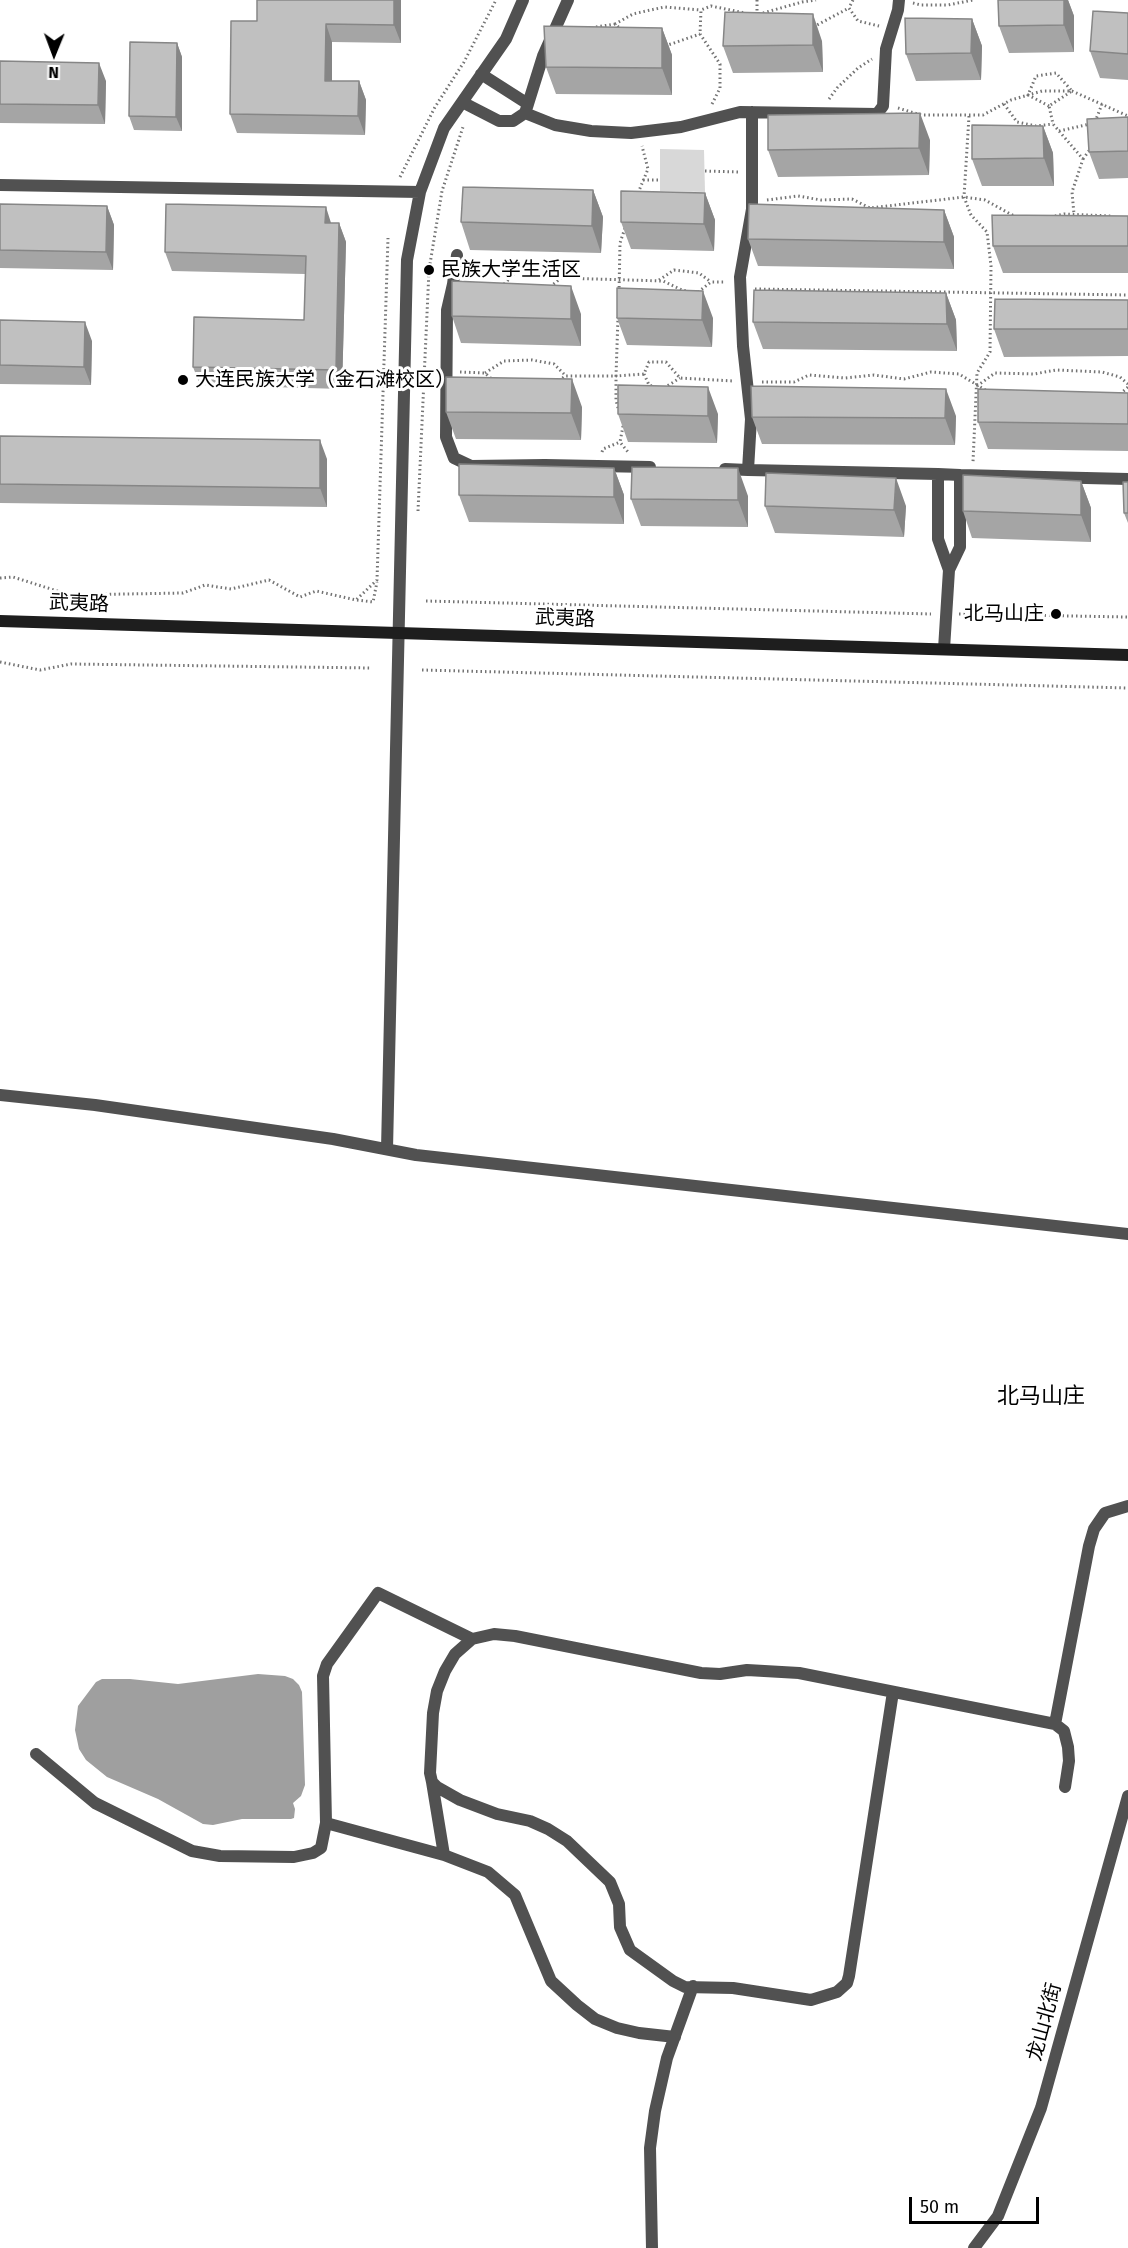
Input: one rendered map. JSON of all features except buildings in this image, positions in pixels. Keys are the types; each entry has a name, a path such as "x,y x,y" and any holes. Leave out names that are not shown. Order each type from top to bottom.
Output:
{"main road":[{"name":"武夷路","path":"0,621 1128,655"}],"street":[{"path":"387,1149 407,260 420,192 444,128 506,39 523,0"},
{"path":"462,102 499,121 513,121 527,108 543,56 568,0"},
{"path":"481,74 527,108 555,125 591,131 639,132 681,127 740,112 878,114 884,106 886,49 899,0"},
{"path":"748,470 751,419 740,285 752,202 752,112"},
{"path":"0,185 420,192"},
{"path":"457,255 447,310 446,437 453,458 471,466 667,468"},
{"path":"713,469 1128,479"},
{"path":"938,474 938,539 949,570"},
{"path":"944,649 949,570 960,547 964,475"},
{"path":"0,1095 94,1105 333,1139 428,1156 1128,1234"},
{"path":"1055,1724 1094,1529 1105,1513 1128,1506"},
{"path":"36,1754 95,1803 192,1851 220,1856 294,1857 314,1854 321,1848 326,1823 323,1676 327,1664 378,1593 472,1639"},
{"path":"444,1855 430,1773 433,1713 437,1691 455,1654 472,1639 494,1634 701,1673 720,1674 747,1670 780,1671 1055,1724 1064,1731 1068,1747 1069,1761 1065,1787"},
{"path":"432,1782 460,1800 497,1814 531,1821 567,1841 610,1882 618,1904 620,1927 630,1950 673,1981 685,1987 733,1988 811,2000 827,1997 847,1983 893,1692"},
{"name":"龙山北街","path":"974,2248 998,2216 1041,2108 1128,1796"},
{"path":"326,1823 444,1855 488,1872 515,1895 551,1981 577,2005 596,2019 617,2028 675,2037"},
{"path":"652,2248 650,2148 655,2111 667,2058 693,1986"}],"path":[{"path":"400,177 435,107 464,63 496,0"},
{"path":"757,0 757,15 816,0"},
{"path":"808,23 817,25 849,8 853,0"},
{"path":"912,3 948,5 973,0"},
{"path":"594,28 615,24 633,14 664,7 701,10 711,6 745,13"},
{"path":"780,8 784,13"},
{"path":"849,8 858,21 892,29"},
{"path":"701,10 700,34 720,64 720,88 712,105 712,119"},
{"path":"615,24 627,34"},
{"path":"658,42 668,45 700,34"},
{"path":"818,113 844,81 858,68 886,49"},
{"path":"1028,95 1036,76 1056,73 1072,91"},
{"path":"884,106 921,114 983,115 1004,104 1042,91 1072,91 1128,116"},
{"path":"1049,106 1072,91"},
{"path":"1028,95 1049,106 1053,124 1083,159"},
{"path":"1004,104 1017,122 1036,126 1053,124"},
{"path":"1059,130 1095,123 1102,104"},
{"path":"964,475 974,460 977,373 990,352 991,266 987,232 971,215 964,197 969,116"},
{"path":"635,200 648,170 639,132"},
{"path":"1074,214 1072,192 1083,159 1092,147"},
{"path":"705,171 752,173"},
{"path":"643,180 660,180"},
{"path":"752,202 798,196 821,200 852,199 870,208 964,197 985,200 1020,219"},
{"path":"1048,218 1064,214 1113,216"},
{"path":"618,301 620,243 627,221"},
{"path":"0,578 13,577 70,595 183,593 205,585 231,589 269,580 300,597 316,591 373,602 377,580 388,238"},
{"path":"504,284 516,272 542,269 561,278 663,281 682,290 698,292 711,282"},
{"path":"658,281 674,270 699,273 711,282 740,285 1128,295"},
{"path":"548,288 561,278"},
{"path":"494,284 504,284 513,290"},
{"path":"618,312 616,400 623,425 620,442 632,457 632,467"},
{"path":"447,372 486,373 504,361 532,360 554,364 565,376"},
{"path":"680,378 666,362 649,362 644,374 649,385 663,389 680,378 794,382 809,375 845,378 874,375 904,379 931,372 959,374 994,395"},
{"path":"977,386 995,373 1034,374 1056,370 1102,372 1120,377 1128,386 1117,397"},
{"path":"486,373 500,386"},
{"path":"551,386 565,376 644,374"},
{"path":"356,600 377,580"},
{"path":"426,601 1128,617"},
{"path":"0,662 40,670 71,664 371,668"},
{"path":"422,670 1128,688"}],"shaded area":[{"path":"660,149 704,150 705,192 660,191"},
{"path":"258,1674 285,1676 293,1679 302,1692 305,1785 301,1796 293,1803 294,1818 242,1819 213,1825 203,1824 158,1799 107,1777 86,1760 79,1749 75,1730 78,1706 96,1682 102,1679 130,1679 178,1684"}],"place":[{"name":"民族大学生活区","path":"429,270"},
{"name":"大连民族大学（金石滩校区）","path":"183,380"},
{"name":"北马山庄","path":"1056,614"}],"district":[{"name":"北马山庄","path":"1041,1397"}]}
